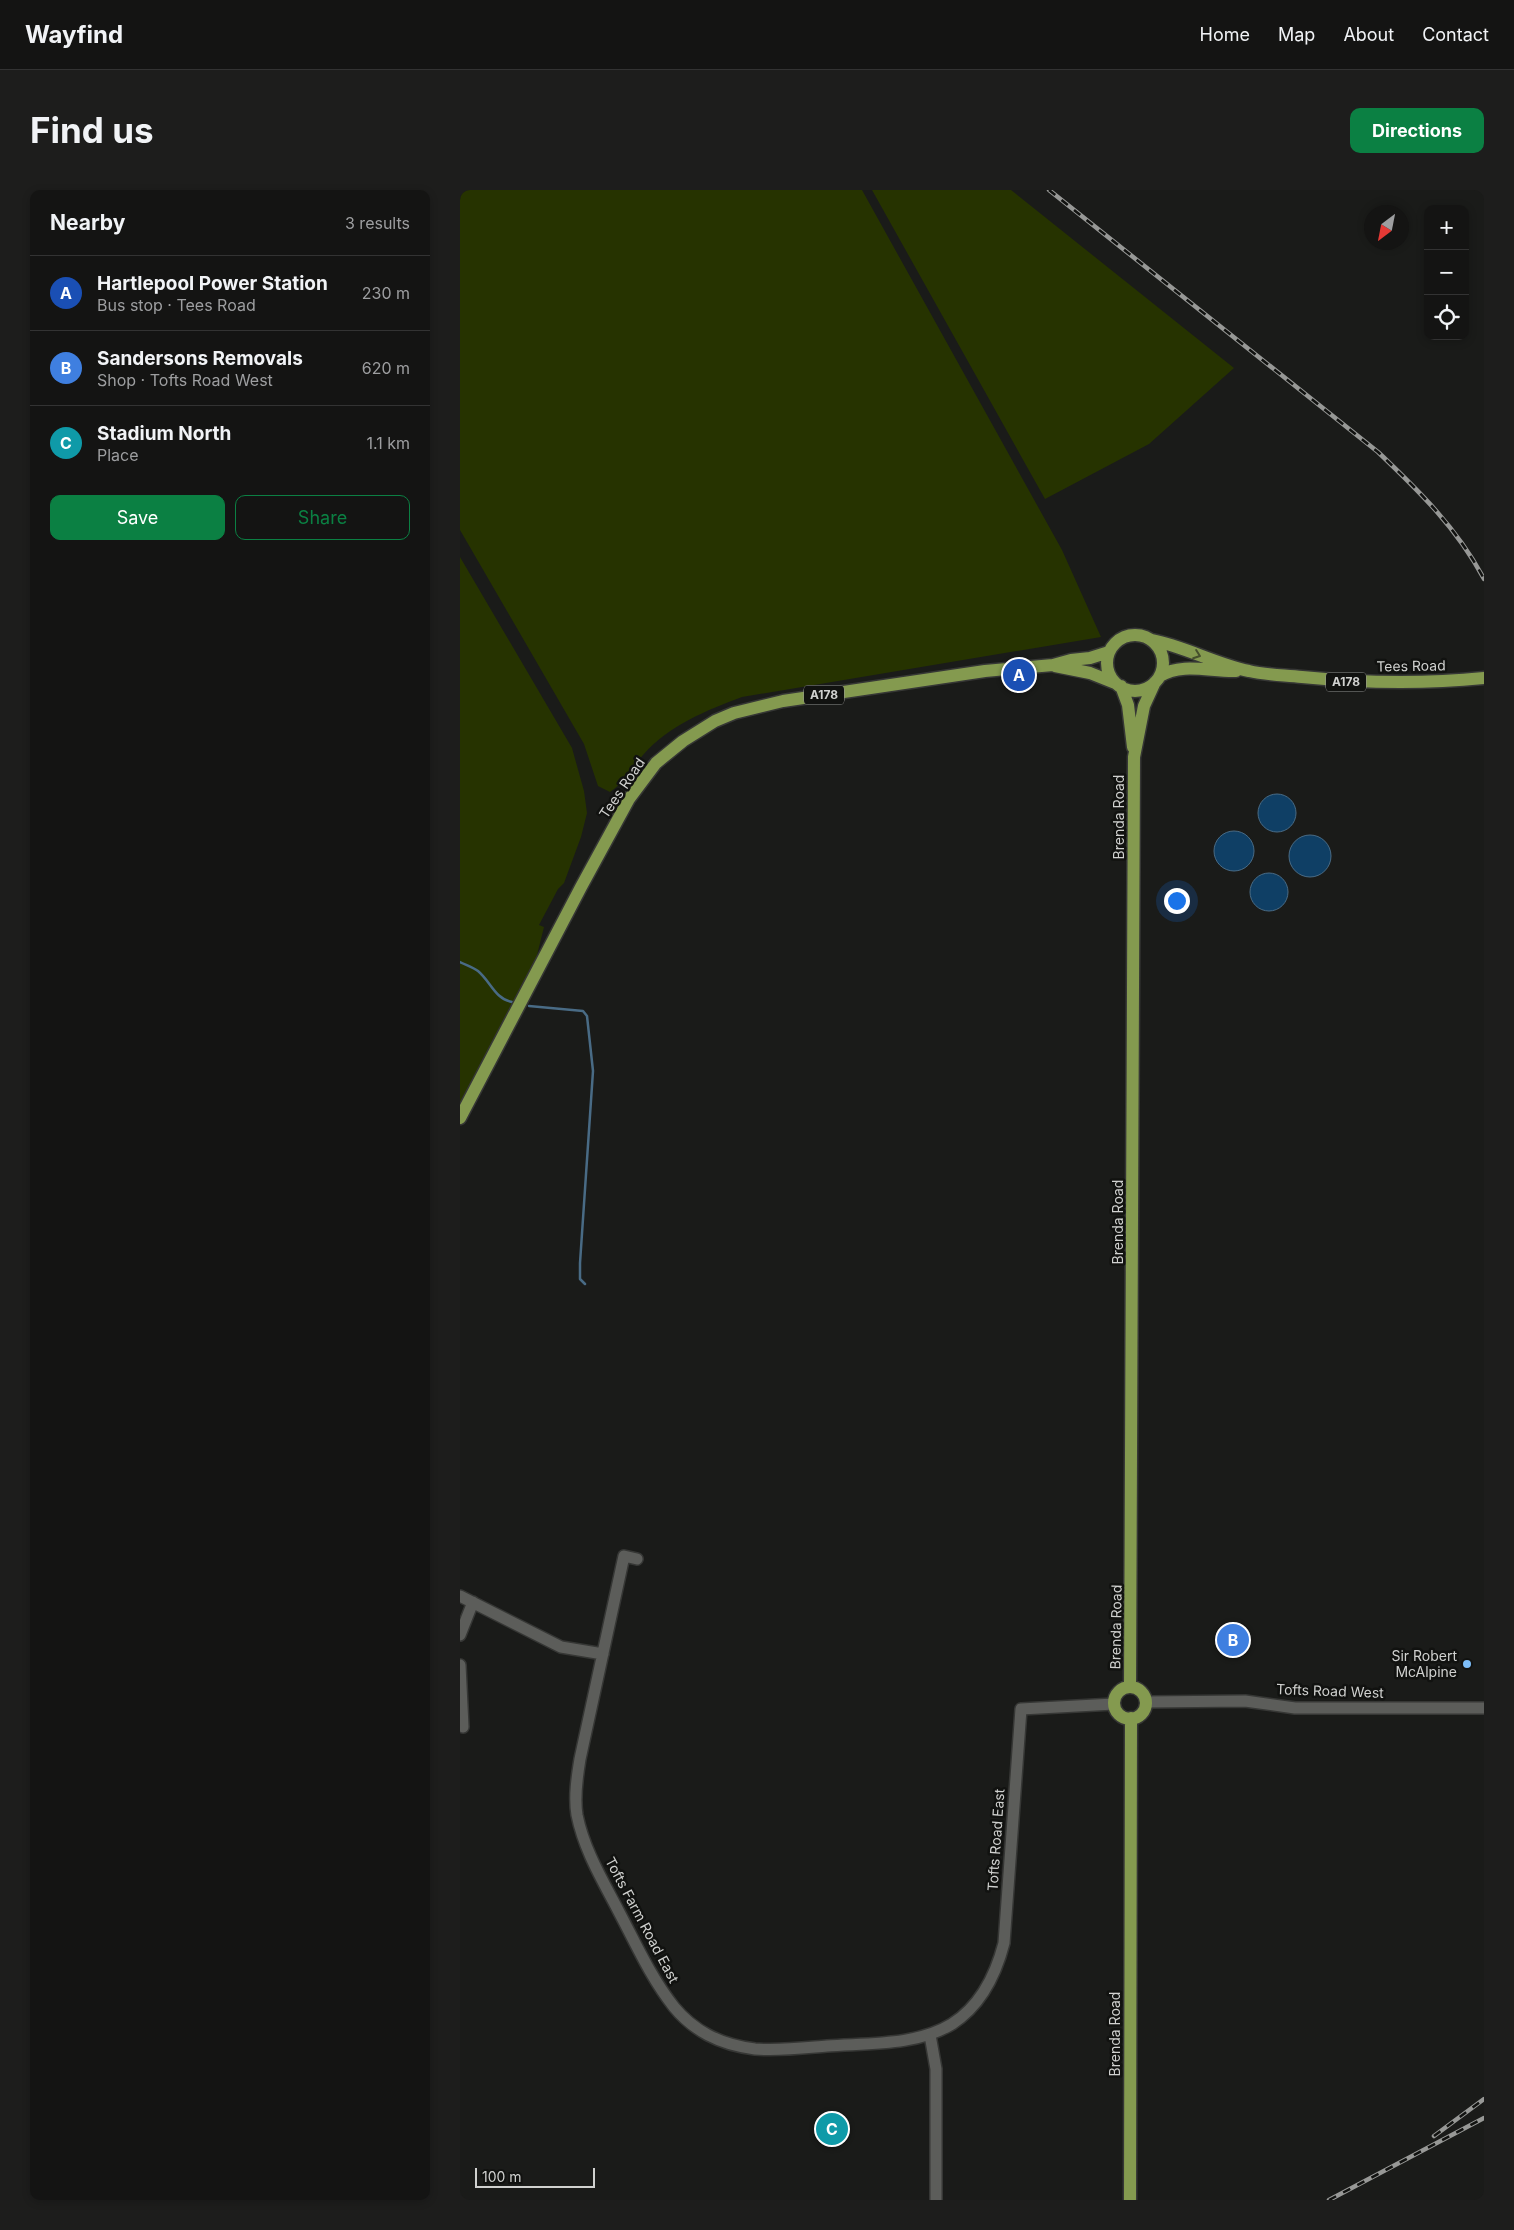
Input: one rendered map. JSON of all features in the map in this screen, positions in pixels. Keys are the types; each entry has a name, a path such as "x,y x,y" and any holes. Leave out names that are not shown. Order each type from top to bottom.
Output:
{"main road":[{"name":"A178","path":"1109,652 1114,644 1129,635 1137,635 1151,640"},
{"name":"Tees Road","path":"1151,640 1249,671"},
{"path":"1151,640 1160,650 1162,659 1157,679"},
{"name":"Tees Road","path":"460,1118 581,886 625,807 646,774 675,746 715,721 756,707 915,680 1053,665 1071,660 1090,658 1109,652"},
{"path":"1109,652 1107,663 1110,675 1119,685"},
{"name":"Tees Road","path":"1053,665 1090,673 1119,685"},
{"name":"Tees Road","path":"1157,679 1169,670 1181,668 1223,672 1249,671 1348,682 1406,683 1484,678"},
{"name":"A178","path":"1119,685 1134,690 1145,688 1157,679"},
{"name":"Brenda Road","path":"1134,757 1144,706 1157,679"},
{"name":"Brenda Road","path":"1119,685 1128,705 1134,757 1130,1687"},
{"path":"1130,1687 1136,1688 1143,1694 1146,1702 1140,1716 1131,1718 1124,1717 1116,1711 1114,1704 1117,1693 1130,1687"},
{"name":"Brenda Road","path":"1130,2200 1131,1718"}],"street":[{"name":"Tofts Farm Road East","path":"637,1559 624,1556 580,1759 577,1780 577,1814 584,1839 598,1870 650,1973 674,2007 687,2021 708,2035 730,2044 756,2049 777,2050 887,2042 930,2035"},
{"path":"460,1596 561,1647 603,1654"},
{"path":"460,1635 473,1602"},
{"path":"460,1665 463,1727"},
{"name":"Tofts Road West","path":"1146,1702 1245,1701 1301,1708 1484,1708"},
{"name":"Tofts Road East","path":"930,2035 952,2024 967,2011 983,1993 994,1976 1000,1960 1004,1943 1021,1709 1114,1704"},
{"path":"930,2035 936,2070 936,2200"}],"green space":[{"path":"460,190 862,190 1062,550 1101,637 742,697 715,707 676,727 653,745 616,788 610,792 598,786 584,744 460,530"},
{"path":"872,190 1011,190 1234,368 1149,444 1045,499"},
{"path":"460,557 572,748 584,791 587,813 581,837 564,883 558,889 539,925 544,927 535,963 460,1109"}],"water":[{"path":"1277,794 1291,799 1296,813 1291,827 1277,832 1263,827 1258,813 1263,799"},
{"path":"1234,831 1248,837 1254,851 1248,865 1234,871 1220,865 1214,851 1220,837"},
{"path":"1310,835 1325,841 1331,856 1325,871 1310,877 1295,871 1289,856 1295,841"},
{"path":"1269,873 1283,878 1288,892 1283,906 1269,911 1255,906 1250,892 1255,878"}],"waterway":[{"path":"460,962 478,971 497,994 512,1002"},
{"path":"529,1006 583,1011 587,1016 593,1071 580,1263 580,1279 585,1284"}],"railway":[{"path":"1049,190 1378,452 1436,511 1462,543 1484,579"},
{"path":"1434,2136 1484,2099"},
{"path":"1329,2200 1484,2118"}],"place":[{"name":"Hartlepool Power Station","path":"1019,675"},
{"name":"Sandersons Removals","path":"1233,1640"},
{"name":"Sir Robert McAlpine","path":"1467,1664"},
{"name":"Stadium North","path":"832,2129"}]}
